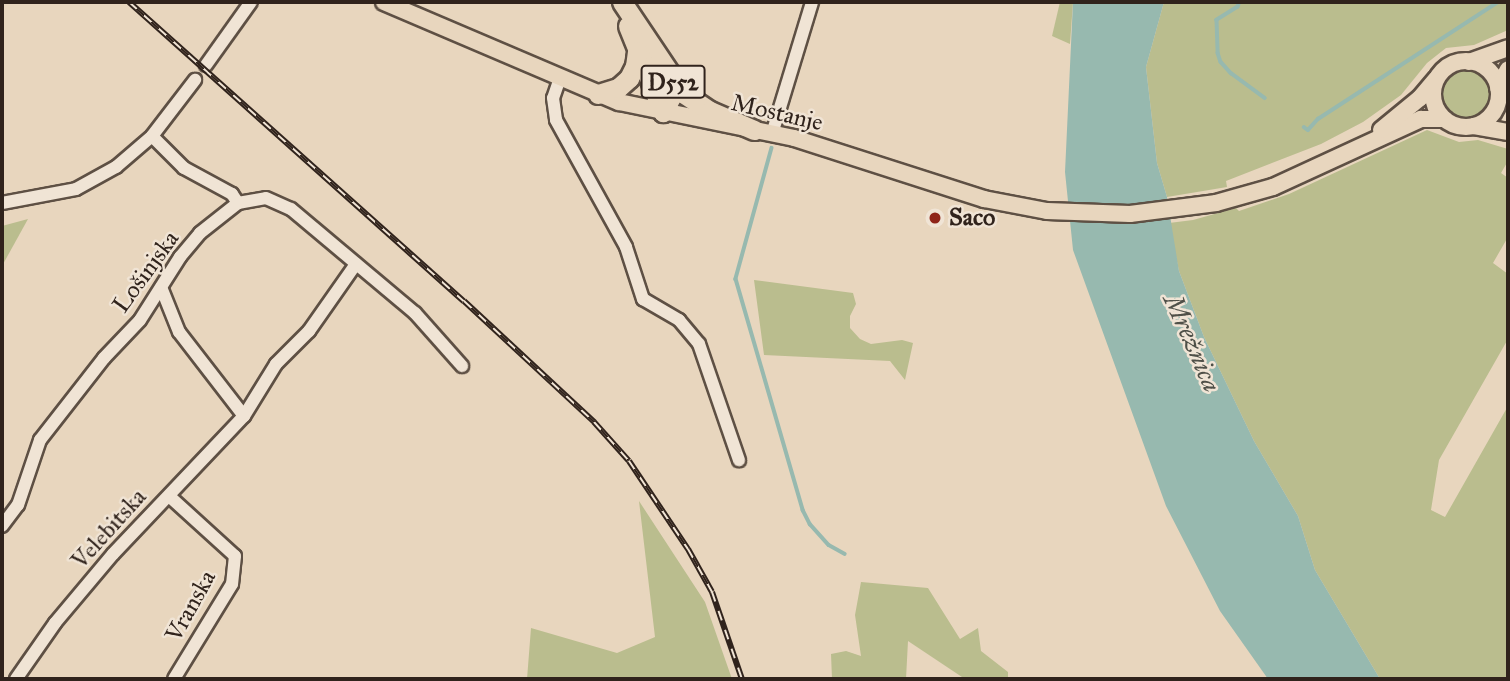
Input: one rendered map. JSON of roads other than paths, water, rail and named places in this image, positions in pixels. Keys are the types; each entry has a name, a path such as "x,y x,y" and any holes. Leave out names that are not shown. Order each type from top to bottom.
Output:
{"highway":[{"name":"D552","path":"621,2 637,50 663,112"},
{"name":"D552","path":"621,2 674,83 698,105 763,132"},
{"path":"597,94 618,88 629,78 635,66 637,50"},
{"path":"663,112 672,96 674,83"}],"main road":[{"name":"Mostanje","path":"384,2 597,94 663,112 816,144 984,199 1047,211 1155,213 1240,198 1294,178 1362,144"},
{"path":"1362,144 1420,98 1452,65 1508,48"},
{"path":"1469,62 1488,70 1502,98"},
{"path":"1474,126 1491,115 1502,98 1508,69"},
{"path":"1438,77 1434,85 1434,104 1444,119 1453,125 1508,132"},
{"path":"1362,144 1421,119 1444,119"}],"street":[{"path":"206,65 251,2"},
{"path":"763,132 812,2"},
{"path":"560,78 553,99 556,120 626,247 643,299 679,320 699,344 739,460"},
{"path":"2,203 76,189 116,167 152,136 195,80"},
{"path":"152,136 184,168 232,194 238,203 266,198 291,209 415,313 462,366"},
{"name":"Lošinjska","path":"2,526 18,505 40,440 104,358 140,320 200,233 238,203"},
{"name":"Velebitska","path":"16,679 55,623 244,416 276,364 309,331 356,264"},
{"path":"161,287 179,332 244,416"},
{"name":"Vranska","path":"169,496 235,556 232,584 174,679"}],"water":[{"name":"Mrežnica","path":"1073,2 1164,2 1146,67 1157,163 1167,197 1179,271 1204,337 1254,441 1298,516 1315,570 1380,679 1268,679 1220,611 1166,506 1073,250 1065,172"}],"waterway":[{"path":"1240,2 1238,7 1217,20 1218,53 1221,62 1231,73 1265,98"},
{"path":"1304,127 1308,130 1318,119 1498,2"},
{"path":"772,148 736,279 803,510 810,524 829,545 845,554"}],"railway":[{"path":"129,2 464,301 594,422 629,461 688,549 712,592 742,679"}],"place":[{"name":"Saco","path":"935,218"}]}
